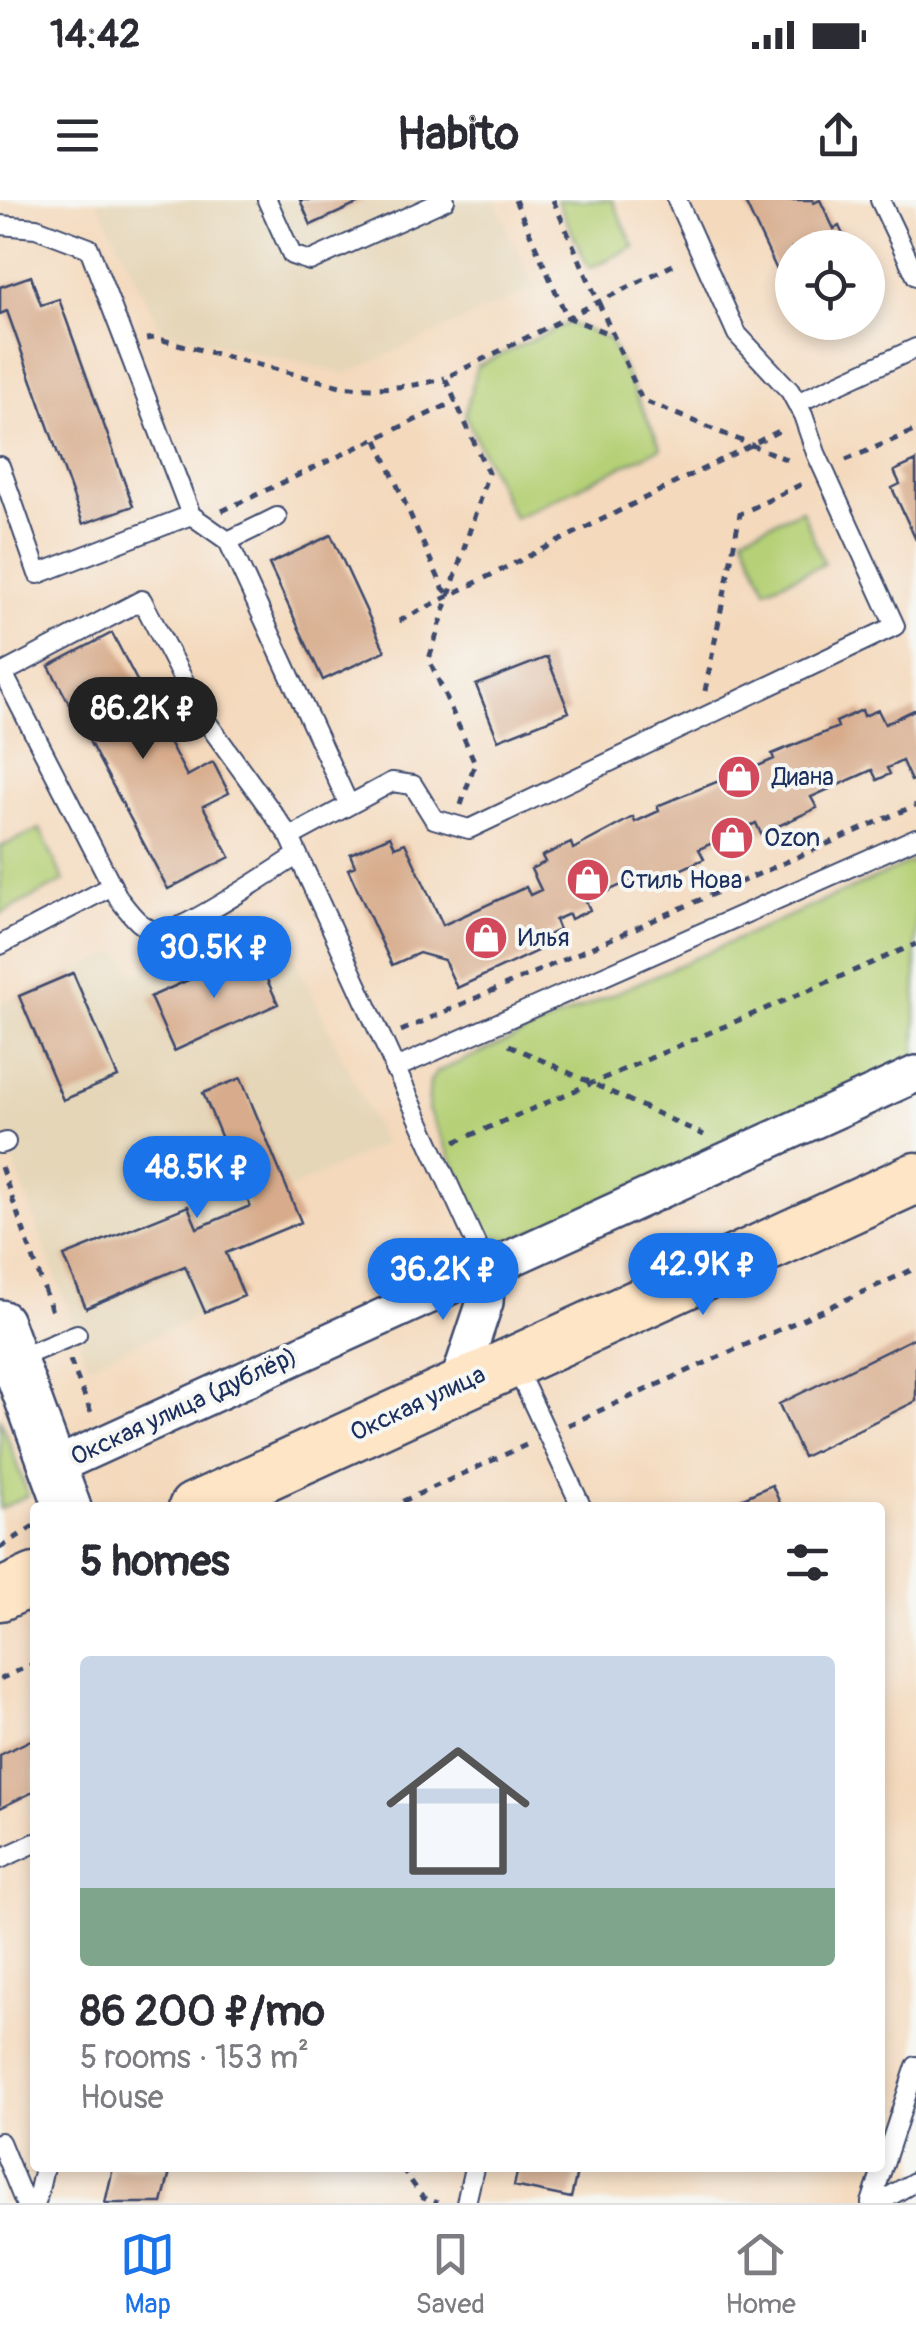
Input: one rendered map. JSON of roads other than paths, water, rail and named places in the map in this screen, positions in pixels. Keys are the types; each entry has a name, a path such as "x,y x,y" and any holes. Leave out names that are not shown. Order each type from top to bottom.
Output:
{"main road":[{"name":"Окская улица","path":"207,1502 916,1178"},
{"path":"0,1595 30,1581"}],"street":[{"name":"Окская улица (дублёр)","path":"60,1487 487,1268 916,1074"},
{"path":"457,1386 484,1302 487,1268"},
{"path":"7,1342 60,1487"}],"lane":[{"path":"268,200 292,255 310,261 445,200"},
{"path":"290,837 392,782 413,785 434,819 469,829 895,626 824,472 800,409 790,391 737,334 677,200"},
{"path":"880,200 916,276"},
{"path":"0,225 36,228 89,248 196,518 228,541 349,805"},
{"path":"800,409 916,348"},
{"path":"0,466 38,574 196,518"},
{"path":"228,541 277,517"},
{"path":"298,855 184,924 160,932 136,921 112,886 3,673 142,600 201,714 290,837 487,1268"},
{"path":"394,1069 916,838"},
{"path":"0,945 112,886"},
{"path":"7,1342 77,1334"},
{"path":"512,1360 579,1502"},
{"path":"0,1859 30,1845"},
{"path":"885,2167 916,2066"},
{"path":"0,2142 25,2203"},
{"path":"36,2203 43,2172"},
{"path":"466,2203 473,2172"},
{"path":"874,2203 884,2172"},
{"path":"874,2203 916,2181"}],"place":[{"name":"Диана","path":"739,777"},
{"name":"Ozon","path":"732,838"},
{"name":"Стиль Нова","path":"588,880"},
{"name":"Илья","path":"486,938"}]}
